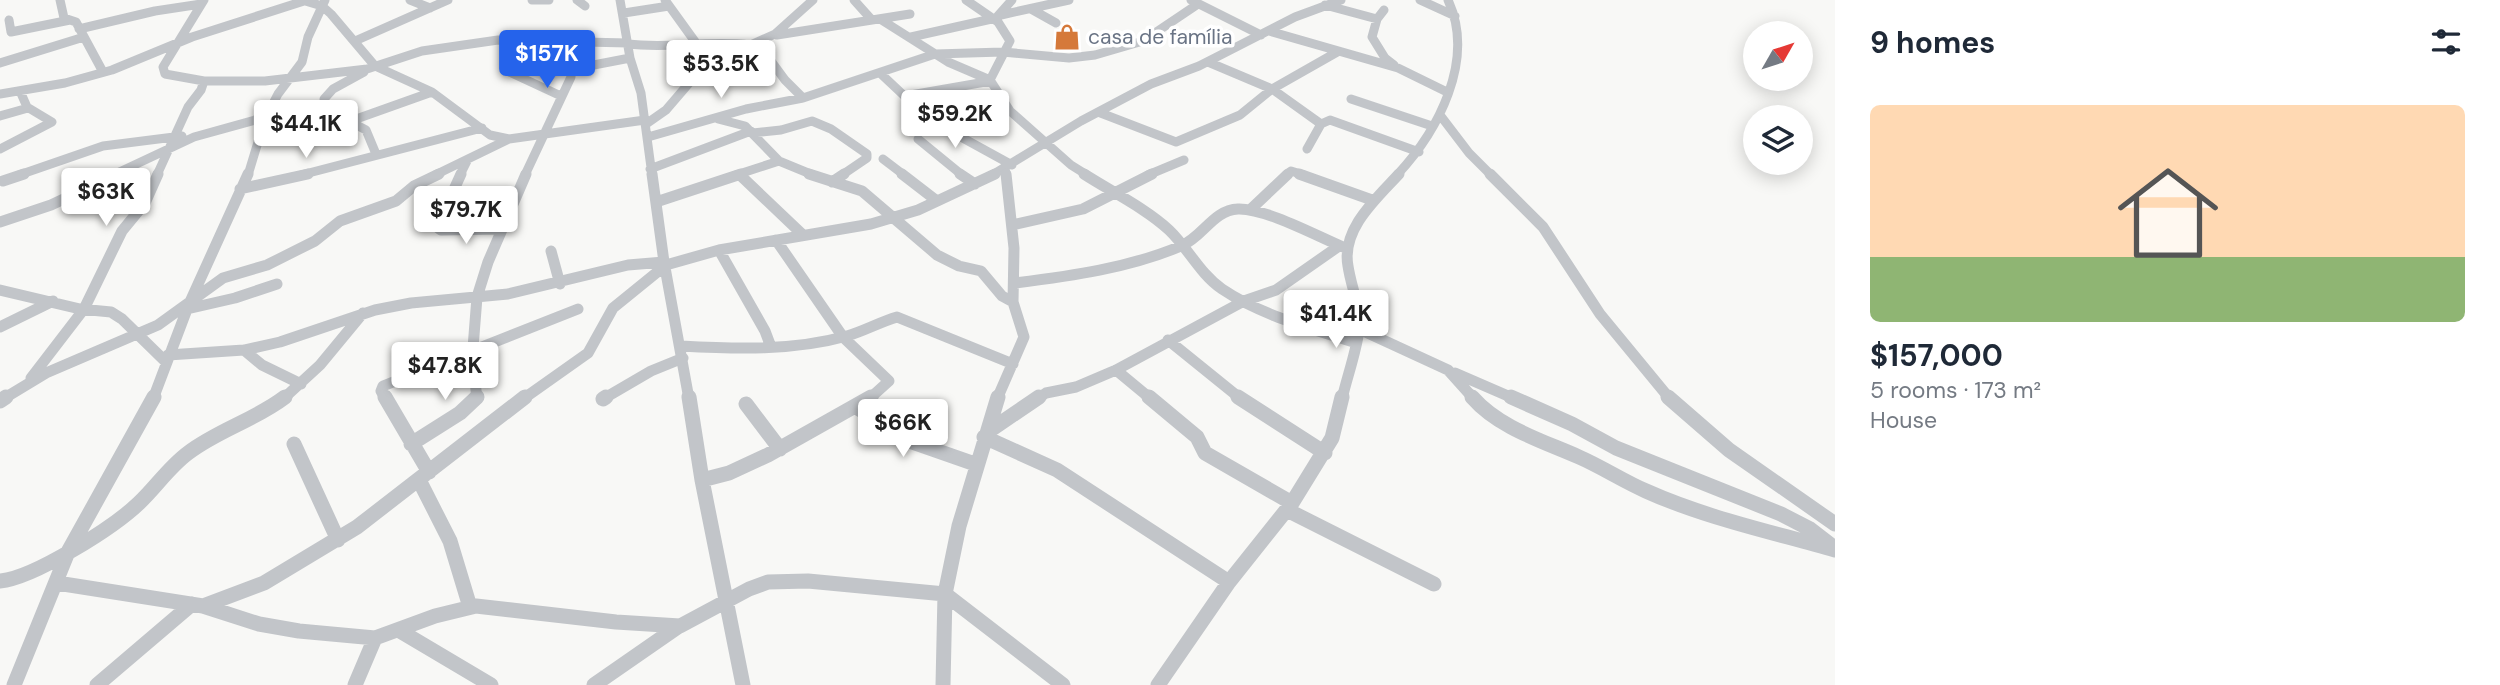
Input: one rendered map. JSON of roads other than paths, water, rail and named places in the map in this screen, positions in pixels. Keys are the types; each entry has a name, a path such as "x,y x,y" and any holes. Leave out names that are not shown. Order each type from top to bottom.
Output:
{"street":[{"path":"60,0 64,18 70,20 81,33 103,72"},
{"path":"159,10 160,0"},
{"path":"0,94 103,72 177,43 303,0 323,3 376,67 432,92 490,135 509,139"},
{"path":"410,0 430,8"},
{"path":"355,41 448,0"},
{"path":"532,0 549,0"},
{"path":"577,0 585,6"},
{"path":"620,0 648,137 650,169 702,480 743,685"},
{"path":"770,37 785,27 813,0"},
{"path":"854,0 876,19 911,37 935,54 991,80 1010,111 1071,165 1111,193 1148,214 1184,245 1214,283 1244,302 1357,336 1391,342 1572,424 1616,448 1781,514 1810,529 1835,549"},
{"path":"966,0 998,17 1010,41 991,80"},
{"path":"998,17 1012,0"},
{"path":"911,37 939,33 1069,0"},
{"path":"0,290 84,309 111,312 122,318 138,336 167,359 244,351 280,342 363,313 411,303 508,295 628,265 665,264 719,250 895,218 1009,167 1098,112 1151,84 1208,62 1325,5 1341,0"},
{"path":"1420,0 1456,17"},
{"path":"987,434 1046,393 1076,387 1116,370 1244,302 1276,290 1343,247 1372,201 1419,152 1440,115 1458,50 1456,17 1448,0"},
{"path":"0,63 81,33 159,10 202,2"},
{"path":"202,2 166,62 162,70 165,74 204,81 265,81 376,67"},
{"path":"648,137 714,118 803,98 935,54 1003,52 1059,58 1095,55 1143,41 1194,2 1265,33 1398,68 1449,87"},
{"path":"14,685 68,552 155,396 188,307 252,166 258,137 268,114 302,62 307,37 323,3"},
{"path":"624,13 667,3 696,43"},
{"path":"1325,5 1377,19"},
{"path":"173,8 187,27"},
{"path":"1031,9 1056,23"},
{"path":"1384,10 1377,19 1372,37 1385,58 1398,68"},
{"path":"0,401 46,373 138,336 188,307 223,278 267,265 316,241 340,221 396,201 414,186 509,139 545,132 645,122 666,110 690,82 753,43 770,37 910,14"},
{"path":"9,20 11,32 70,20"},
{"path":"939,33 965,53"},
{"path":"324,99 333,89 376,67 422,51 523,38 628,43 665,48 696,43 753,43 803,98"},
{"path":"411,444 477,399 469,351 477,297 502,229 573,69 573,49 562,40"},
{"path":"561,96 505,70 510,64 562,40"},
{"path":"1098,112 1176,142 1240,116 1272,89 1339,51"},
{"path":"142,58 156,58 166,62"},
{"path":"573,69 630,58"},
{"path":"1374,61 1385,58"},
{"path":"1208,62 1272,89 1321,124"},
{"path":"880,73 930,120 1009,167"},
{"path":"905,96 991,80"},
{"path":"25,386 84,309 122,231 145,203 188,107 201,90 204,81"},
{"path":"0,149 52,122 28,108 20,91"},
{"path":"0,222 62,200 203,134 268,114 347,120 432,92"},
{"path":"1351,99 1432,127"},
{"path":"0,116 28,108"},
{"path":"1440,115 1469,153 1543,227 1600,314 1658,388 1691,420 1729,450 1835,524"},
{"path":"714,118 735,123 752,132 779,161 862,191 937,255 959,266 981,271 1002,296 1013,302"},
{"path":"347,120 366,130 376,154"},
{"path":"1307,149 1321,124 1333,120 1419,152"},
{"path":"650,169 752,132 775,132 812,121 831,129 867,154 867,158 832,182"},
{"path":"240,190 299,178 376,154 482,128"},
{"path":"3,181 103,146 203,134"},
{"path":"918,139 951,168 975,184"},
{"path":"468,159 437,227 441,230 502,229"},
{"path":"883,159 937,201"},
{"path":"1012,225 1083,209 1111,193 1184,160"},
{"path":"656,202 741,176 779,161"},
{"path":"943,685 945,594 975,464 992,412 1024,337 1013,302 1015,283 1012,225 1007,204 1009,167"},
{"path":"1251,209 1291,171 1372,201"},
{"path":"741,176 803,235"},
{"path":"1015,283 1091,273 1184,245 1221,213 1234,209 1251,209 1343,247"},
{"path":"702,480 749,465 780,449 856,407 880,391 889,381 843,337 776,240"},
{"path":"1158,685 1229,582 1289,507 1325,453 1337,420 1357,336 1356,296 1343,247"},
{"path":"719,250 765,331 771,348"},
{"path":"551,251 560,284"},
{"path":"97,685 197,605 264,583 338,540 545,382 580,360 588,353 613,308 665,264"},
{"path":"188,307 277,284"},
{"path":"92,293 98,309"},
{"path":"0,327 53,301"},
{"path":"470,607 466,585 411,444 381,388 578,309"},
{"path":"0,581 10,580 68,552 128,513 166,470 189,452 270,408 301,384 363,313"},
{"path":"603,399 682,352 771,348 843,337 891,318 903,318 954,342 1013,364"},
{"path":"1168,340 1231,393 1325,453"},
{"path":"244,351 262,365 301,384"},
{"path":"1448,369 1480,406 1498,418 1645,491 1689,508 1835,549"},
{"path":"1116,370 1197,437 1205,453 1289,507 1434,584"},
{"path":"746,404 780,449"},
{"path":"856,407 910,443 975,464"},
{"path":"987,434 1057,470 1229,582"},
{"path":"294,444 338,540"},
{"path":"594,685 680,626 727,600 749,589 786,580 945,594 1063,685"},
{"path":"57,583 197,605 259,624 299,632 375,638 435,616 470,607 680,626"},
{"path":"400,631 491,685"},
{"path":"355,685 375,638"}],"place":[{"name":"casa de família","path":"1067,37"}]}
